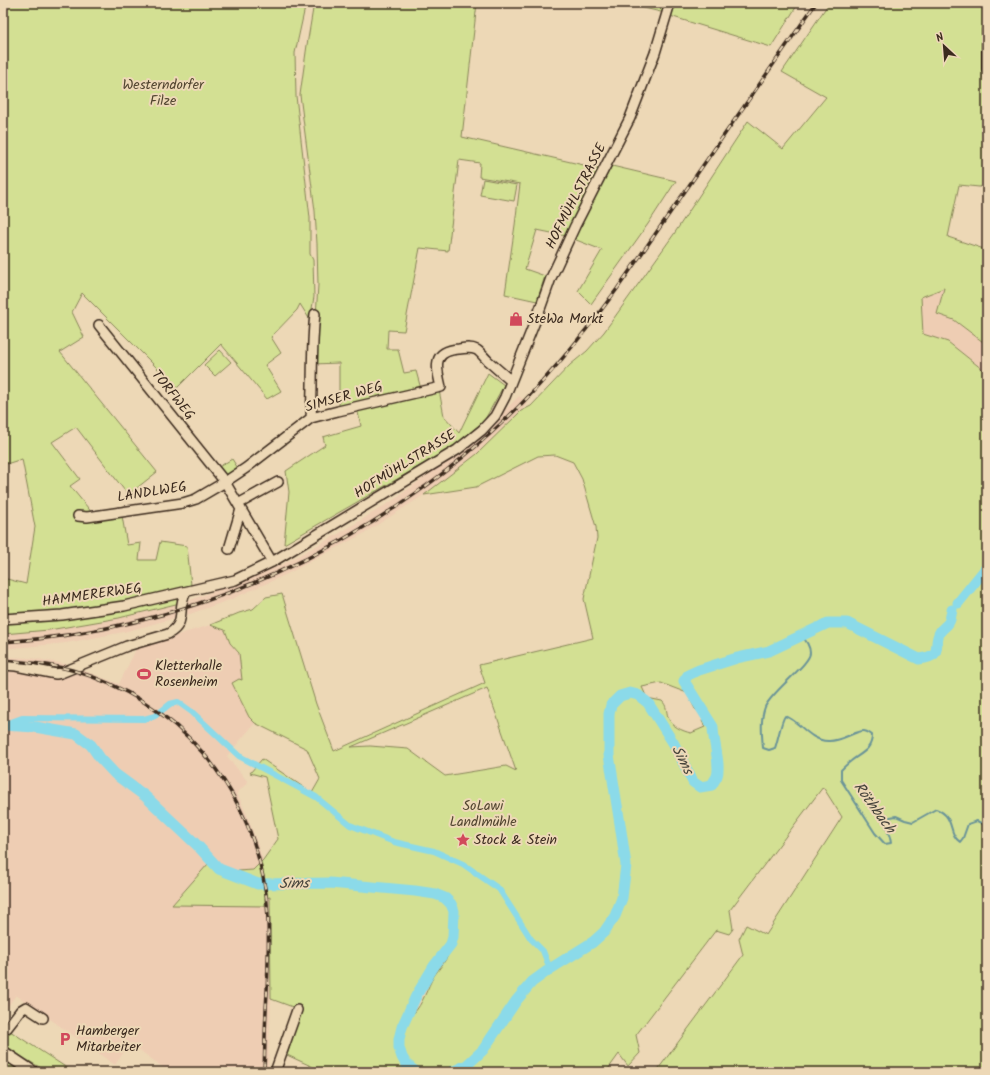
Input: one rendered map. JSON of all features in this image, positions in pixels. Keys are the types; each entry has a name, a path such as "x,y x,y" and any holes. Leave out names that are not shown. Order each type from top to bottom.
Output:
{"main road":[{"path":"3,1052 33,1072"}],"street":[{"name":"HOFMÜHLSTRASSE","path":"184,592 235,580 272,562 457,450 482,430 495,416 505,397 540,309 550,278 630,118 654,53 670,3"},
{"path":"987,30 987,69"},
{"path":"311,418 312,337 315,314"},
{"name":"TORFWEG","path":"99,325 225,482"},
{"name":"SIMSER WEG","path":"225,482 246,468 311,418 441,387 437,362 443,353 450,350 470,348 478,351 511,381"},
{"path":"225,482 272,562"},
{"name":"LANDLWEG","path":"78,516 86,517 183,504 196,499 225,482"},
{"path":"229,549 240,506 278,482"},
{"path":"3,665 56,674 127,646 168,634 179,624 182,600 185,594 184,592"},
{"name":"HAMMERERWEG","path":"3,619 62,615 124,606 184,592"},
{"path":"3,1028 6,1028 21,1010 26,1007 43,1018"},
{"path":"275,1072 297,1010"}],"shaded area":[{"path":"945,288 937,314 954,320 987,345 987,373 948,342 923,334 921,297"},
{"path":"519,396 527,403 521,411 477,454 424,495 363,534 285,575 232,599 187,615 188,601 281,565 340,533 392,501 467,446"},
{"path":"175,604 175,618 124,632 66,643 3,649 3,634 49,630 119,618"},
{"path":"210,625 225,630 230,643 239,653 249,717 255,723 227,756 248,782 237,793 247,815 263,860 253,870 238,871 208,864 265,905 265,898 270,897 271,999 268,1072 169,1072 130,1043 115,1065 16,995 3,1013 3,669 59,677 70,675 57,671 3,662 3,657 31,658 66,664 119,684 137,647"}],"green space":[{"name":"Westerndorfer Filze","path":"3,3 306,3 295,53 296,96 310,218 310,254 313,260 314,297 310,320 300,304 297,310 271,337 281,353 265,365 281,391 267,399 221,344 177,388 82,293 72,312 84,337 60,352 157,472 128,495 76,427 52,442 80,479 70,486 93,514 121,510 127,545 141,543 139,560 156,560 160,542 187,546 191,585 188,601 119,618 49,630 3,634 3,578 26,584 35,527 22,459 3,465"},
{"path":"314,3 477,3 462,137 601,169 566,236 537,230 525,269 545,276 537,301 505,294 520,184 479,177 480,163 459,160 448,251 420,248 404,331 388,330 387,349 398,349 404,373 416,371 421,389 339,408 339,363 313,364 318,285 317,244 315,211 300,95"},
{"path":"623,3 668,3 665,13"},
{"path":"672,3 798,4 771,47 670,16"},
{"name":"SoLawi Landlmühle","path":"829,3 983,3 983,78 987,84 987,185 979,187 959,185 948,237 987,250 987,345 954,320 937,314 944,288 921,297 923,334 948,342 987,373 987,557 984,559 987,567 987,1072 656,1072 743,955 739,939 746,925 766,935 842,817 823,787 730,910 733,929 729,934 716,930 636,1035 640,1053 628,1066 619,1054 606,1072 313,1072 313,1067 287,1055 301,1010 271,999 270,897 265,898 265,906 172,905 208,864 238,871 253,870 263,860 278,839 265,777 250,773 262,759 312,793 320,779 307,749 255,723 249,717 232,683 239,679 242,680 239,653 230,643 225,630 210,625 253,609 266,597 282,594 316,704 334,751 485,683 479,665 593,638 584,599 597,538 596,527 582,479 573,462 555,455 538,456 476,487 424,495 477,454 521,411 531,406 570,365 587,351 604,332 674,234 748,121 783,149 826,97 782,72","holes":["661,683 687,693 695,709 704,718 702,721 705,727 691,733 674,725 669,720 664,703 662,701 647,698 642,687","487,688 516,771 506,766 445,776 408,749 370,746 351,747","449,952 434,976 420,1006 412,1014 421,991 442,957"]},
{"path":"612,166 676,181 648,224 591,304 578,291 602,250 571,238"},
{"path":"483,179 517,185 514,201 480,195"},
{"path":"220,350 231,362 215,376 204,365"},
{"path":"488,373 504,385 484,421 453,447 284,544 289,492 286,471 325,445 323,437 361,426 357,408 439,390 444,416 459,433"},
{"path":"232,459 239,470 225,478 217,468"},
{"path":"10,1031 67,1068 76,1072 53,1072 27,1060 3,1043 3,1032"},
{"path":"3,1060 6,1062 25,1072 3,1072"}],"waterway":[{"name":"Sims","path":"958,603 987,567"},
{"name":"Sims","path":"452,1072 467,1065 483,1050 516,1001 532,982 593,942 604,932 615,916 622,898 626,865 609,755 609,714 611,705 620,696 630,693 638,695 648,703 674,744 693,782 700,787 712,785 717,777 718,771 713,727 684,681 688,675 737,658 769,651 828,623 847,623 919,659 927,658 935,653 938,637 950,621 952,610"},
{"name":"Röthbach","path":"802,636 809,648 810,653 804,664 775,694 765,707 762,722 763,748 769,750 775,748 785,716 821,740 833,741 860,731 864,731 872,735 872,740 868,748 841,770 841,780 875,833 885,844 891,843 885,818 896,816 913,822 936,809 946,816 956,838 960,842 968,824 977,821 987,826"},
{"name":"Sims","path":"3,725 22,718 144,719 155,716 170,704 178,702 192,712 239,756 316,797 350,825 394,842 434,851 463,864 499,889 531,939 543,951 550,969"},
{"name":"Sims","path":"3,725 35,727 76,734 91,745 100,758 115,774 145,796 198,846 219,869 258,884 330,883 415,891 435,894 445,898 451,904 454,911 453,937 451,944 434,966 416,996 402,1027 399,1039 399,1048 402,1057 406,1064 416,1072"}],"railway":[{"path":"3,642 73,634 142,620 209,600 274,574 338,542 398,506 454,464 522,403 565,356 591,323 617,289 816,3"},
{"path":"3,660 29,662 72,670 110,684 145,703 176,726 203,753 226,783 244,817 257,854 266,894 268,944 264,1072"}],"place":[{"name":"SteWa Markt","path":"516,319"},
{"name":"Kletterhalle Rosenheim","path":"144,674"},
{"name":"Stock & Stein","path":"463,840"},
{"name":"Hamberger Mitarbeiter","path":"65,1039"}]}
